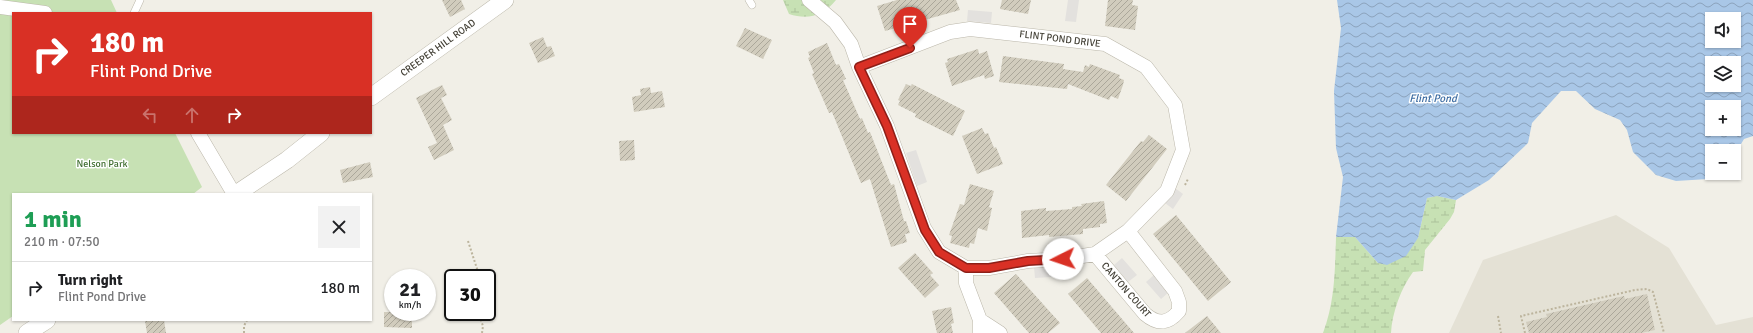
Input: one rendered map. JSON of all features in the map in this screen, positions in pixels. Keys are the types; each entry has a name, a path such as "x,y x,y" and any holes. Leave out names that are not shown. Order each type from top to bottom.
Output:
{"street":[{"name":"CREEPER HILL ROAD","path":"372,96 505,0"},
{"path":"809,0 835,22 851,44 859,67 887,126 925,230 939,252 966,268 966,283 980,326 1000,333"},
{"path":"0,7 37,12"},
{"name":"FLINT POND DRIVE","path":"859,67 950,32 970,29 1105,44 1146,67 1175,105 1183,150 1167,191 1128,231 1095,254 1063,259 1028,261 989,268 966,268"},
{"path":"199,134 234,193"},
{"path":"237,193 287,160 320,134"},
{"name":"CANTON COURT","path":"1095,254 1145,314 1160,322 1167,321 1180,311 1179,302 1175,292 1128,231"},
{"path":"27,333 45,321"}],"lane":[{"path":"134,12 140,0"}],"path":[{"path":"468,240 477,269"},
{"path":"1525,333 1521,316 1635,290 1647,289 1653,292 1664,333"},
{"path":"1498,316 1501,333"},
{"path":"244,333 244,326 246,321"},
{"path":"481,321 483,326 482,333"}],"shaded area":[{"path":"1068,0 1079,0 1076,22 1065,21"},
{"path":"968,10 992,12 991,23 967,21"},
{"path":"916,150 927,182 917,186 906,153"},
{"path":"1175,188 1183,194 1173,209 1165,203"},
{"path":"1616,215 1669,248 1716,325 1753,317 1753,333 1449,333 1483,260"},
{"path":"1122,258 1137,275 1128,282 1114,265"},
{"path":"1065,266 1066,276 1035,278 1034,267"},
{"path":"1154,275 1169,292 1161,299 1146,282"}],"green space":[{"name":"Nelson Park","path":"0,0 111,0 117,12 12,12 12,134 176,134 202,187 194,193 12,193 12,317 0,325"},
{"path":"783,0 836,0 826,10 815,15 803,17 789,14"},
{"path":"1437,196 1456,200 1454,212 1425,250 1423,271 1413,272 1405,285 1395,309 1391,333 1323,333 1332,297 1335,273 1336,237 1355,237 1378,263 1418,238 1427,198"}],"water":[{"name":"Flint Pond","path":"1337,0 1753,0 1753,136 1744,139 1741,144 1705,144 1705,179 1676,181 1656,175 1633,152 1627,130 1620,120 1595,109 1576,91 1561,91 1532,123 1528,143 1489,180 1456,200 1437,196 1427,198 1418,238 1406,256 1387,265 1378,263 1355,237 1336,237 1343,177 1336,148 1334,91 1341,28"}],"building":[{"path":"442,0 461,0 465,9 450,17"},
{"path":"897,0 956,0 960,10 885,31 877,6"},
{"path":"1002,0 1031,0 1028,14 1000,9"},
{"path":"1108,0 1133,0 1132,5 1138,6 1135,30 1105,26"},
{"path":"745,28 772,40 763,59 736,46"},
{"path":"543,37 547,47 551,46 555,56 538,63 529,43"},
{"path":"827,43 836,65 839,64 846,79 843,80 860,119 862,118 868,133 870,132 891,185 894,184 904,221 906,221 910,233 905,234 907,242 891,247 870,179 861,183 832,112 829,113 812,74 814,73 808,58 810,57 808,52"},
{"path":"978,49 979,54 987,51 994,76 985,79 984,75 952,86 945,63 948,62 947,59"},
{"path":"1003,56 1064,64 1063,69 1083,72 1085,65 1089,67 1090,64 1120,75 1119,78 1124,80 1123,85 1118,99 1111,96 1109,100 1068,84 1067,89 999,82"},
{"path":"906,84 911,86 912,84 965,111 953,136 915,117 916,114 898,105 900,101 898,100"},
{"path":"442,85 447,95 441,98 452,120 443,125 454,150 434,160 428,147 437,143 416,98"},
{"path":"650,87 651,93 662,91 665,107 634,112 632,97 641,95 640,89"},
{"path":"982,128 985,134 988,133 1003,164 977,174 962,136"},
{"path":"1149,135 1167,149 1126,201 1106,185 1141,141 1143,142"},
{"path":"634,140 635,160 620,161 619,141"},
{"path":"370,162 373,177 343,183 340,170"},
{"path":"970,184 994,191 989,207 992,208 987,231 978,228 974,244 970,243 969,248 950,243 952,236 949,235 960,204 964,205"},
{"path":"1104,201 1107,223 1100,224 1100,227 1083,229 1083,234 1049,237 1049,235 1022,238 1021,211 1046,208 1046,211 1072,209 1072,207 1082,206 1081,204"},
{"path":"1176,215 1231,282 1208,301 1153,234"},
{"path":"915,253 933,273 930,275 939,285 925,298 898,268"},
{"path":"1016,274 1060,323 1048,333 1029,333 994,293"},
{"path":"1087,278 1134,333 1101,333 1068,294"},
{"path":"1647,294 1655,330 1641,333 1529,333 1526,322 1547,317 1546,314 1624,296 1625,299"},
{"path":"951,307 954,323 951,324 953,333 937,333 932,311"},
{"path":"1207,316 1221,333 1185,333"},
{"path":"145,321 164,321 166,333 147,333"},
{"path":"384,321 412,321 412,328 384,327"}],"route":[{"path":"910,48 859,67 887,126 925,230 939,252 966,268 989,268 1028,261 1063,259"}]}
